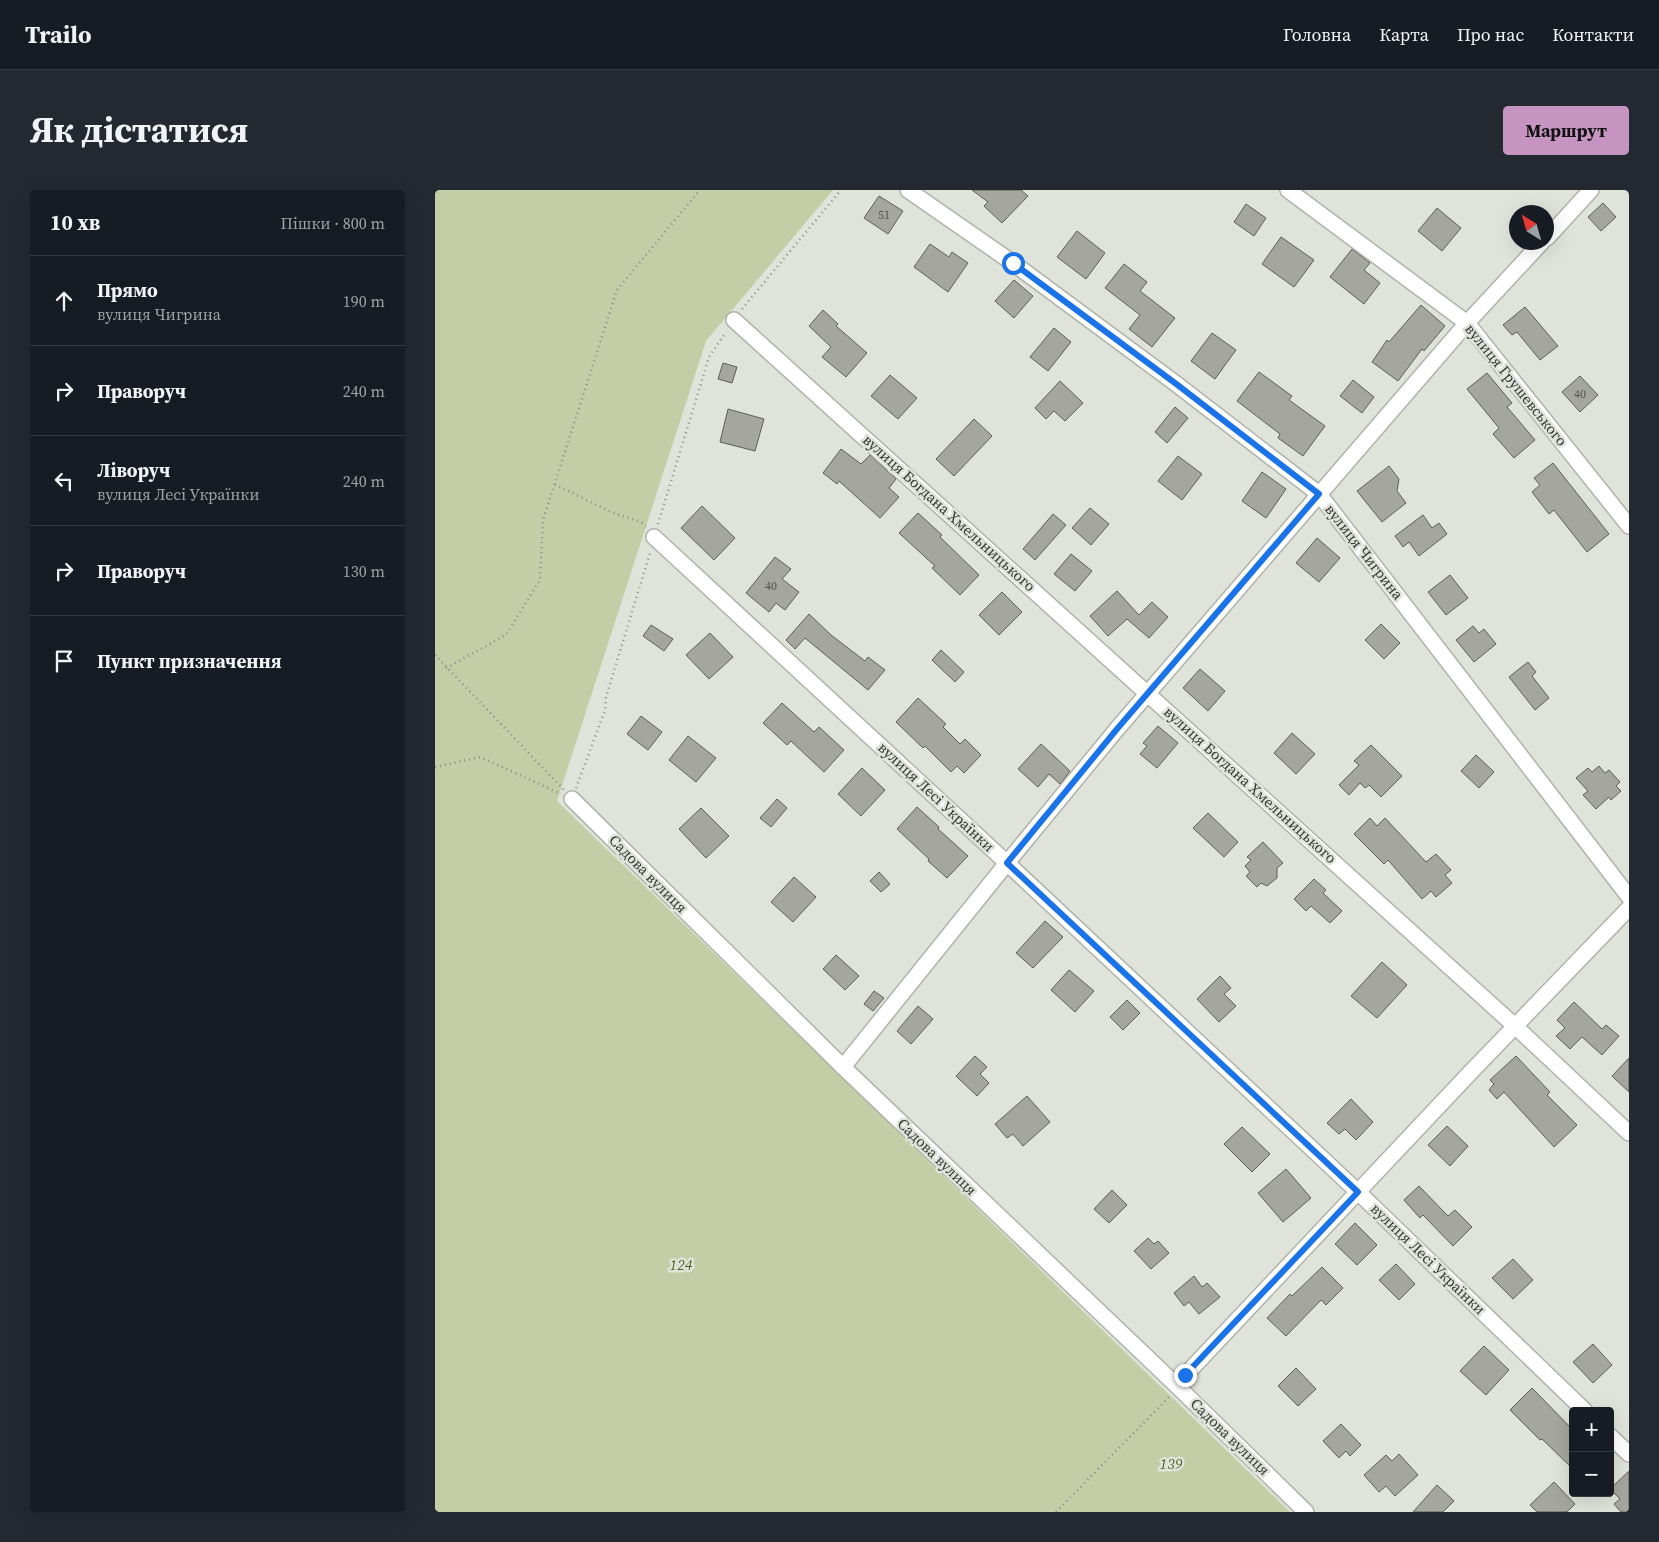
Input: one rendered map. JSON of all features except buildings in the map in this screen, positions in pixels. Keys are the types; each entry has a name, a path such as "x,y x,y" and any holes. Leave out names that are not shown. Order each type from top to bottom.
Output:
{"street":[{"name":"вулиця Чигрина","path":"908,190 1029,274 1319,494 1629,898"},
{"name":"вулиця Грушевського","path":"1289,190 1467,323 1629,526"},
{"path":"1554,230 1591,190"},
{"path":"843,1067 1007,863 1148,693 1467,323 1535,250"},
{"name":"вулиця Богдана Хмельницького","path":"734,320 1516,1027 1629,1133"},
{"name":"вулиця Лесі Українки","path":"654,537 1007,863 1358,1192 1581,1407"},
{"name":"Садова вулиця","path":"572,798 843,1067 1306,1512"},
{"path":"1176,1385 1467,1076 1629,908"},
{"path":"1614,1440 1629,1454"}],"path":[{"path":"447,668 506,635 540,580 543,520 617,290 700,190"},
{"path":"572,798 605,710 606,697 709,357 734,320 841,190"},
{"path":"555,484 613,513 641,521 650,529 654,537"},
{"path":"435,655 572,798"},
{"path":"435,768 480,757 572,798"},
{"path":"1056,1512 1171,1396 1176,1385"}],"green space":[{"name":"124","path":"435,190 833,190 706,341 557,801 1290,1512 435,1512"}],"route":[{"path":"1013,263 1175,383 1319,494 1117,729 1007,863 1358,1192 1185,1375"}],"park label":[{"name":"139","path":"1171,1464"}]}
